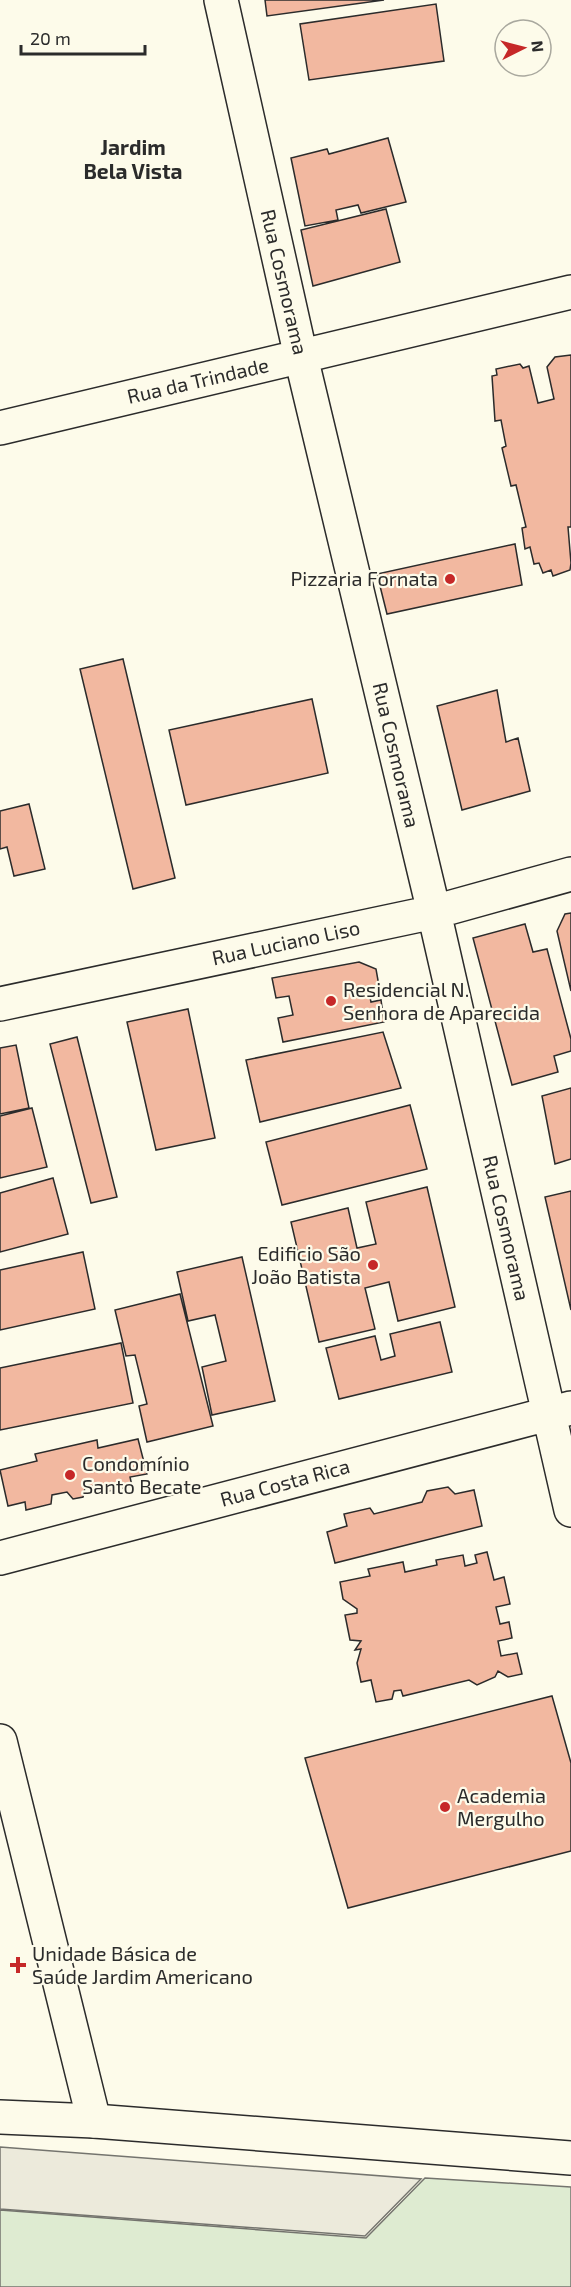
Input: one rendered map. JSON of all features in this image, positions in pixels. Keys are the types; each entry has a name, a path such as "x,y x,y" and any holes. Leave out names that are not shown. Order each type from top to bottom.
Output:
{"street":[{"name":"Rua Cosmorama","path":"220,0 301,357 434,912 559,1410 571,1510"},
{"name":"Rua da Trindade","path":"0,428 571,292"},
{"name":"Rua Luciano Liso","path":"0,1004 434,912 571,874"},
{"name":"Rua Costa Rica","path":"0,1558 559,1410"},
{"path":"0,1741 94,2121"},
{"path":"0,2117 94,2121 571,2158"}],"green space":[{"path":"425,2178 571,2187 571,2287 0,2287 0,2210 366,2238"}],"shaded area":[{"path":"0,2147 421,2179 365,2236 0,2209"}],"building":[{"path":"265,0 384,0 267,16"},
{"path":"436,4 444,61 309,80 300,24"},
{"path":"388,138 406,202 361,213 358,205 336,210 338,220 305,226 291,158 327,149 329,154"},
{"path":"386,209 400,262 313,286 301,230"},
{"path":"571,355 571,527 568,527 571,563 570,570 553,576 551,570 543,573 539,563 534,564 530,547 525,549 522,528 526,527 516,485 511,486 502,448 506,446 501,420 495,421 492,376 497,375 496,369 520,364 523,368 529,366 538,403 554,399 547,367 555,357"},
{"name":"Pizzaria Fornata","path":"515,544 522,585 387,614 377,574"},
{"path":"123,659 175,878 133,889 80,669"},
{"path":"497,690 506,742 518,738 530,791 462,810 437,706"},
{"path":"312,699 328,773 186,805 169,730"},
{"path":"29,804 45,869 14,876 7,847 0,849 0,811"},
{"path":"571,913 571,991 557,931 565,914"},
{"path":"525,924 533,952 547,949 571,1039 571,1051 554,1056 558,1072 512,1085 473,938"},
{"name":"Residencial N. Senhora de Aparecida","path":"359,962 376,969 379,986 368,988 371,1002 381,1000 384,1022 283,1042 278,1018 293,1015 289,996 276,998 272,978"},
{"path":"188,1009 215,1138 156,1150 127,1022"},
{"path":"383,1032 401,1088 260,1122 246,1060"},
{"path":"77,1037 117,1197 91,1203 50,1044"},
{"path":"16,1045 29,1108 0,1114 0,1048"},
{"path":"571,1088 571,1159 555,1164 542,1096"},
{"path":"410,1105 427,1169 282,1205 266,1142"},
{"path":"32,1108 47,1167 0,1178 0,1116"},
{"path":"53,1178 68,1234 0,1252 0,1193"},
{"name":"Edificio São João Batista","path":"427,1187 455,1307 398,1321 389,1282 365,1288 375,1329 319,1342 291,1222 348,1208 357,1248 376,1244 366,1202"},
{"path":"571,1191 571,1310 545,1197"},
{"path":"83,1252 95,1309 0,1330 0,1270"},
{"path":"242,1257 275,1401 212,1415 202,1367 226,1361 215,1315 188,1321 177,1272"},
{"path":"180,1294 213,1426 147,1442 139,1406 147,1404 135,1355 126,1356 115,1310"},
{"path":"440,1322 452,1372 339,1399 326,1348 375,1336 381,1360 395,1356 390,1334"},
{"path":"121,1343 133,1403 0,1430 0,1368"},
{"name":"Condomínio Santo Becate","path":"138,1439 147,1474 130,1477 132,1486 105,1492 100,1484 85,1488 83,1497 73,1499 67,1492 52,1495 51,1504 26,1510 25,1502 8,1506 0,1470 37,1461 35,1454 97,1440 98,1448"},
{"path":"448,1487 455,1494 474,1490 482,1526 335,1563 327,1532 347,1526 344,1514 370,1508 374,1514 422,1502 427,1491"},
{"path":"487,1552 494,1580 504,1577 510,1604 496,1607 500,1624 509,1622 512,1638 498,1641 501,1656 517,1653 522,1674 508,1677 498,1671 495,1677 477,1685 469,1680 403,1696 401,1690 394,1691 392,1699 376,1702 371,1680 361,1682 357,1663 361,1649 355,1650 361,1641 350,1640 345,1615 357,1613 357,1609 343,1599 340,1582 370,1576 368,1569 403,1562 405,1572 437,1565 436,1560 463,1555 465,1566 477,1563 475,1555"},
{"name":"Academia Mergulho","path":"552,1696 571,1763 571,1851 348,1908 305,1758"}],"place":[{"name":"Pizzaria Fornata","path":"450,579"},
{"name":"Residencial N. Senhora de Aparecida","path":"331,1001"},
{"name":"Edificio São João Batista","path":"373,1265"},
{"name":"Condomínio Santo Becate","path":"70,1475"},
{"name":"Academia Mergulho","path":"445,1807"},
{"name":"Unidade Básica de Saúde Jardim Americano","path":"18,1965"}],"district":[{"name":"Jardim Bela Vista","path":"133,160"}]}
